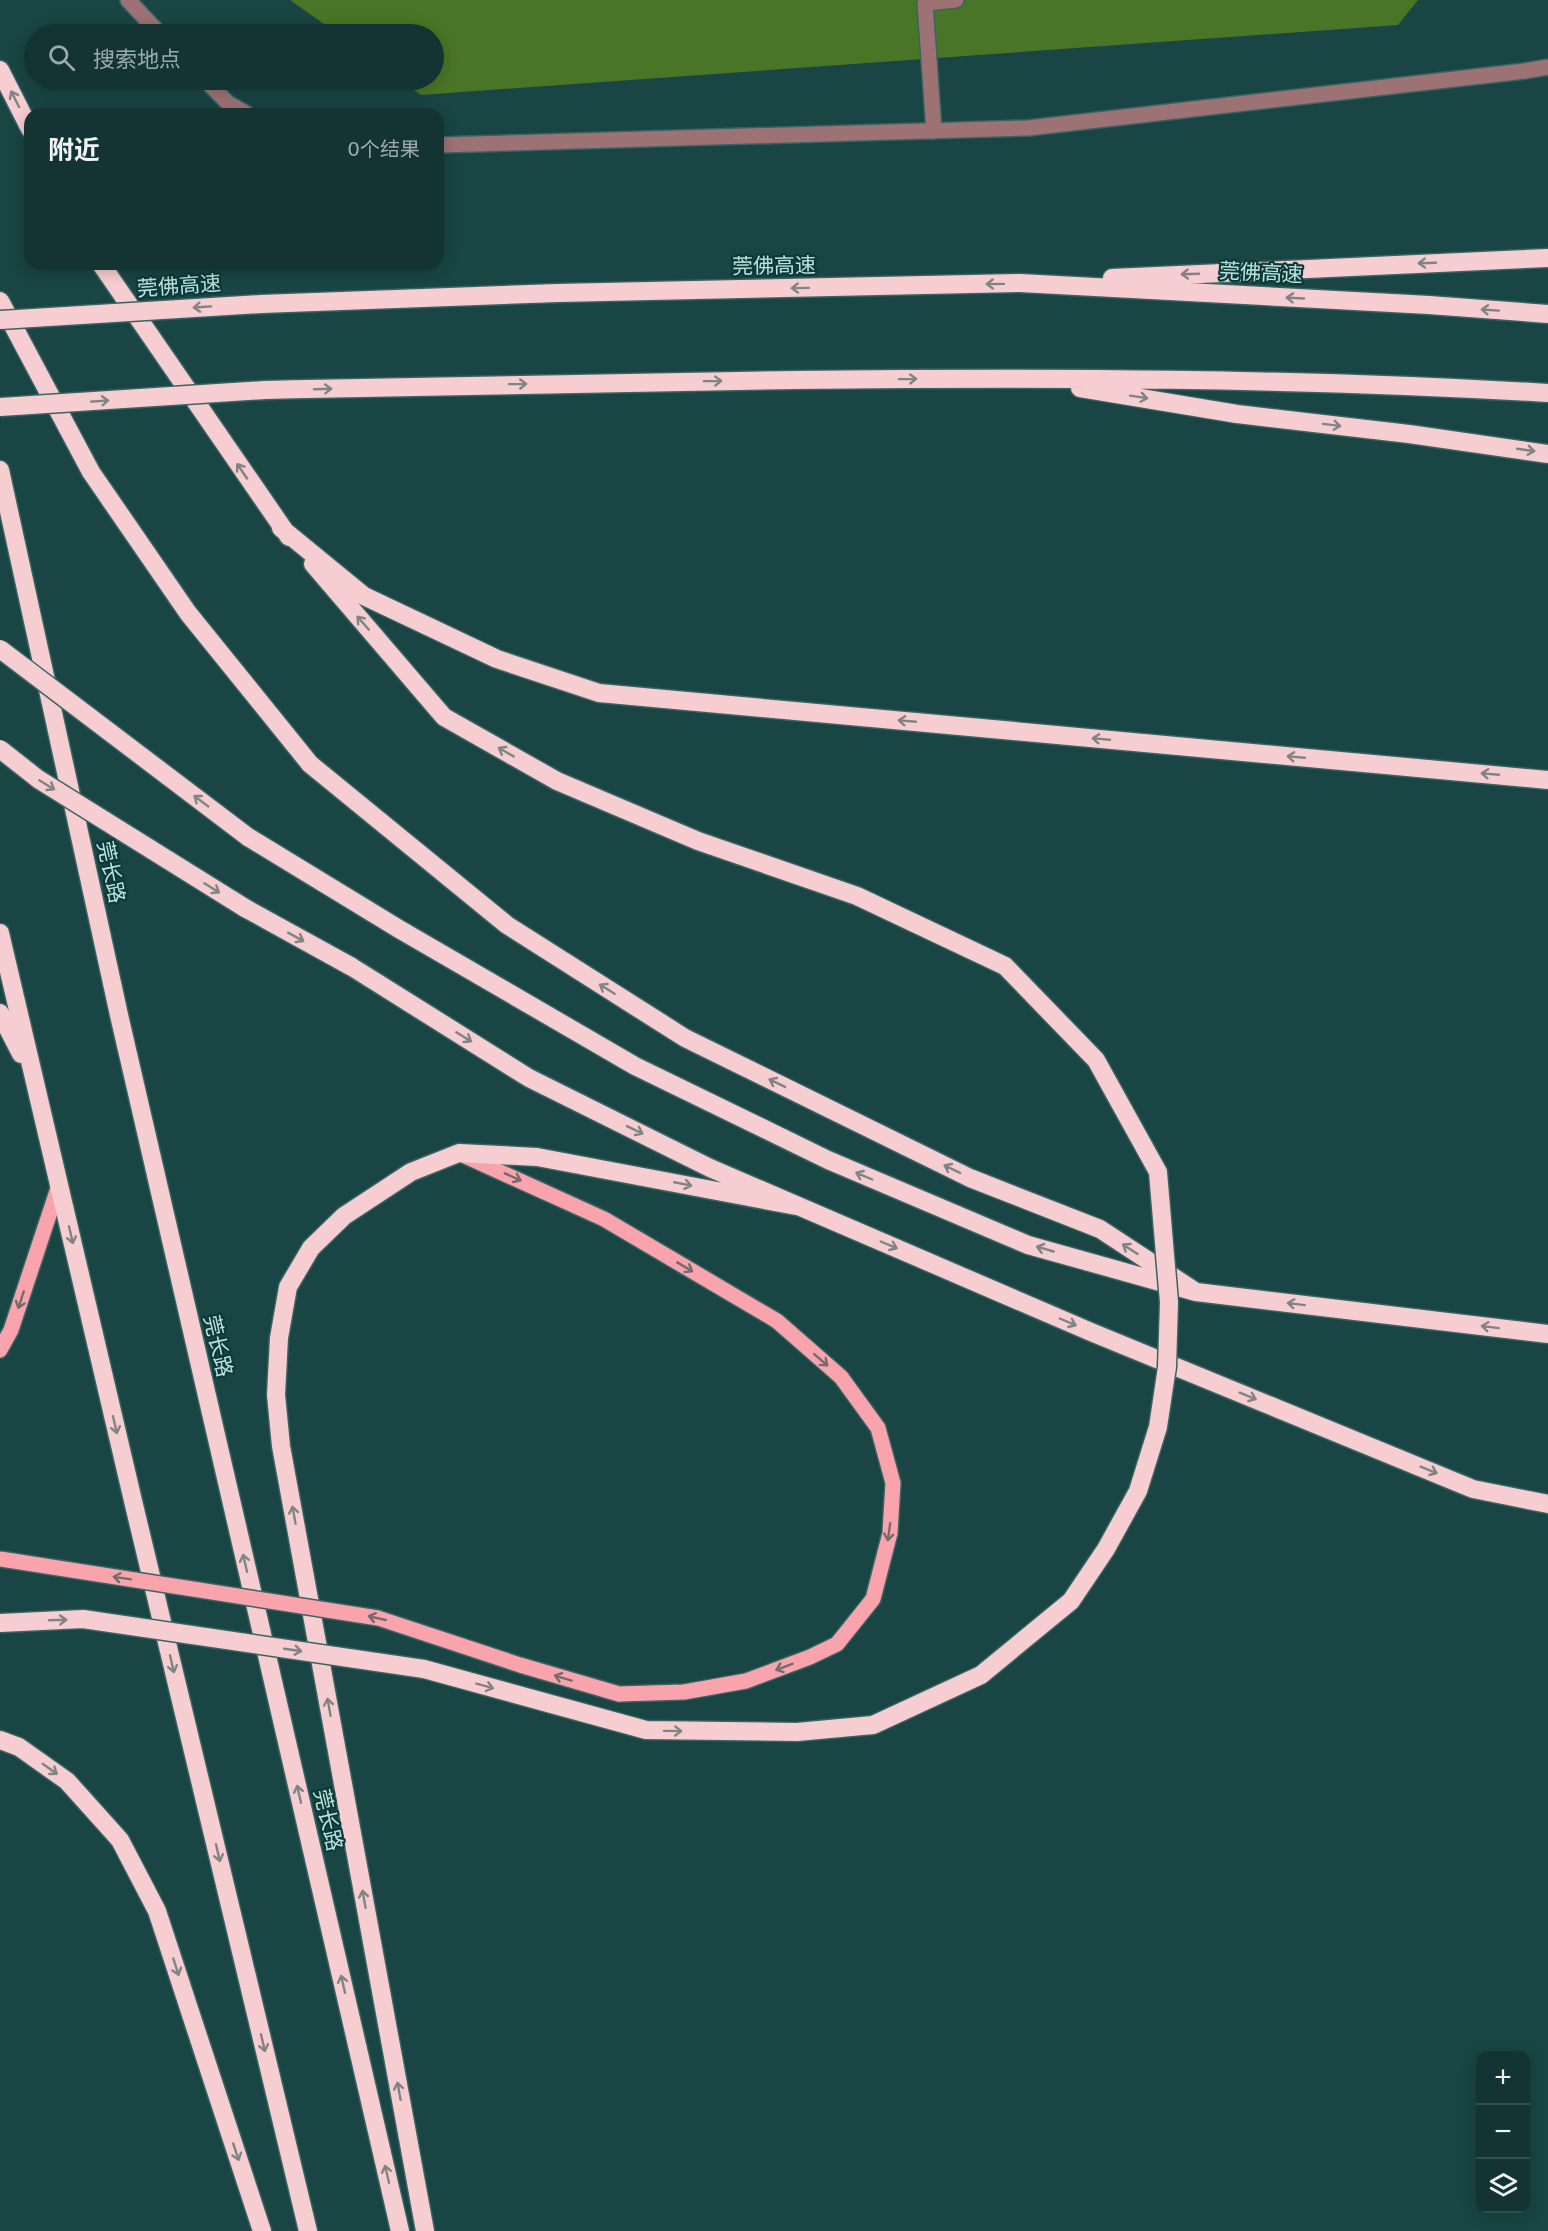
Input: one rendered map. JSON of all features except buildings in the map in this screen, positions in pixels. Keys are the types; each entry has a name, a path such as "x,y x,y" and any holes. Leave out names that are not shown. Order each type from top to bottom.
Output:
{"highway":[{"path":"0,70 24,117"},
{"path":"1020,283 1548,258"},
{"path":"0,1623 83,1619 424,1669 646,1730 797,1732 873,1725 981,1675 1071,1601 1100,1558 1138,1491 1158,1427 1167,1366 1168,1302 1158,1172 1096,1060 1005,966 857,896 698,841 557,781 444,717 281,528 105,270"},
{"name":"莞佛高速","path":"0,320 261,304 558,292 1020,283 1417,304 1548,314"},
{"path":"0,302 92,472 188,613 310,764 507,925 685,1038 970,1178 1100,1229 1196,1292"},
{"path":"1019,377 1238,414 1409,434 1548,454"},
{"path":"0,407 265,390 1019,377 1443,387 1548,393"},
{"name":"莞长路","path":"0,470 119,1015 400,2231"},
{"path":"281,528 364,596 497,659 599,693 1548,780"},
{"path":"0,649 248,837 399,930 635,1066 828,1160 1028,1245 1196,1292 1548,1334"},
{"path":"0,749 38,779 245,908 352,967 529,1078 710,1168 1091,1332 1473,1489 1548,1504"},
{"path":"0,933 308,2231"},
{"path":"0,933 59,1185"},
{"path":"0,1013 34,1080"},
{"path":"424,2231 281,1446 276,1395 279,1338 288,1287 311,1248 344,1216 411,1172 459,1153 537,1157 796,1206"},
{"path":"0,1740 19,1747 67,1781 120,1840 157,1911 262,2231"}],"main road":[{"path":"0,1559 378,1618 520,1665 619,1694 684,1692 746,1681 810,1657 837,1644 873,1599 890,1533 893,1483 878,1428 841,1377 777,1322 604,1219 459,1153"},
{"path":"0,1350 11,1330 59,1185"}],"street":[{"path":"128,0 151,24"},
{"path":"934,131 925,3 956,0"},
{"path":"444,145 1028,128 1548,67"},
{"path":"215,90 237,108"}],"green space":[{"path":"290,0 1418,0 1398,25 421,95 414,90 444,90 444,24 324,24"}]}
